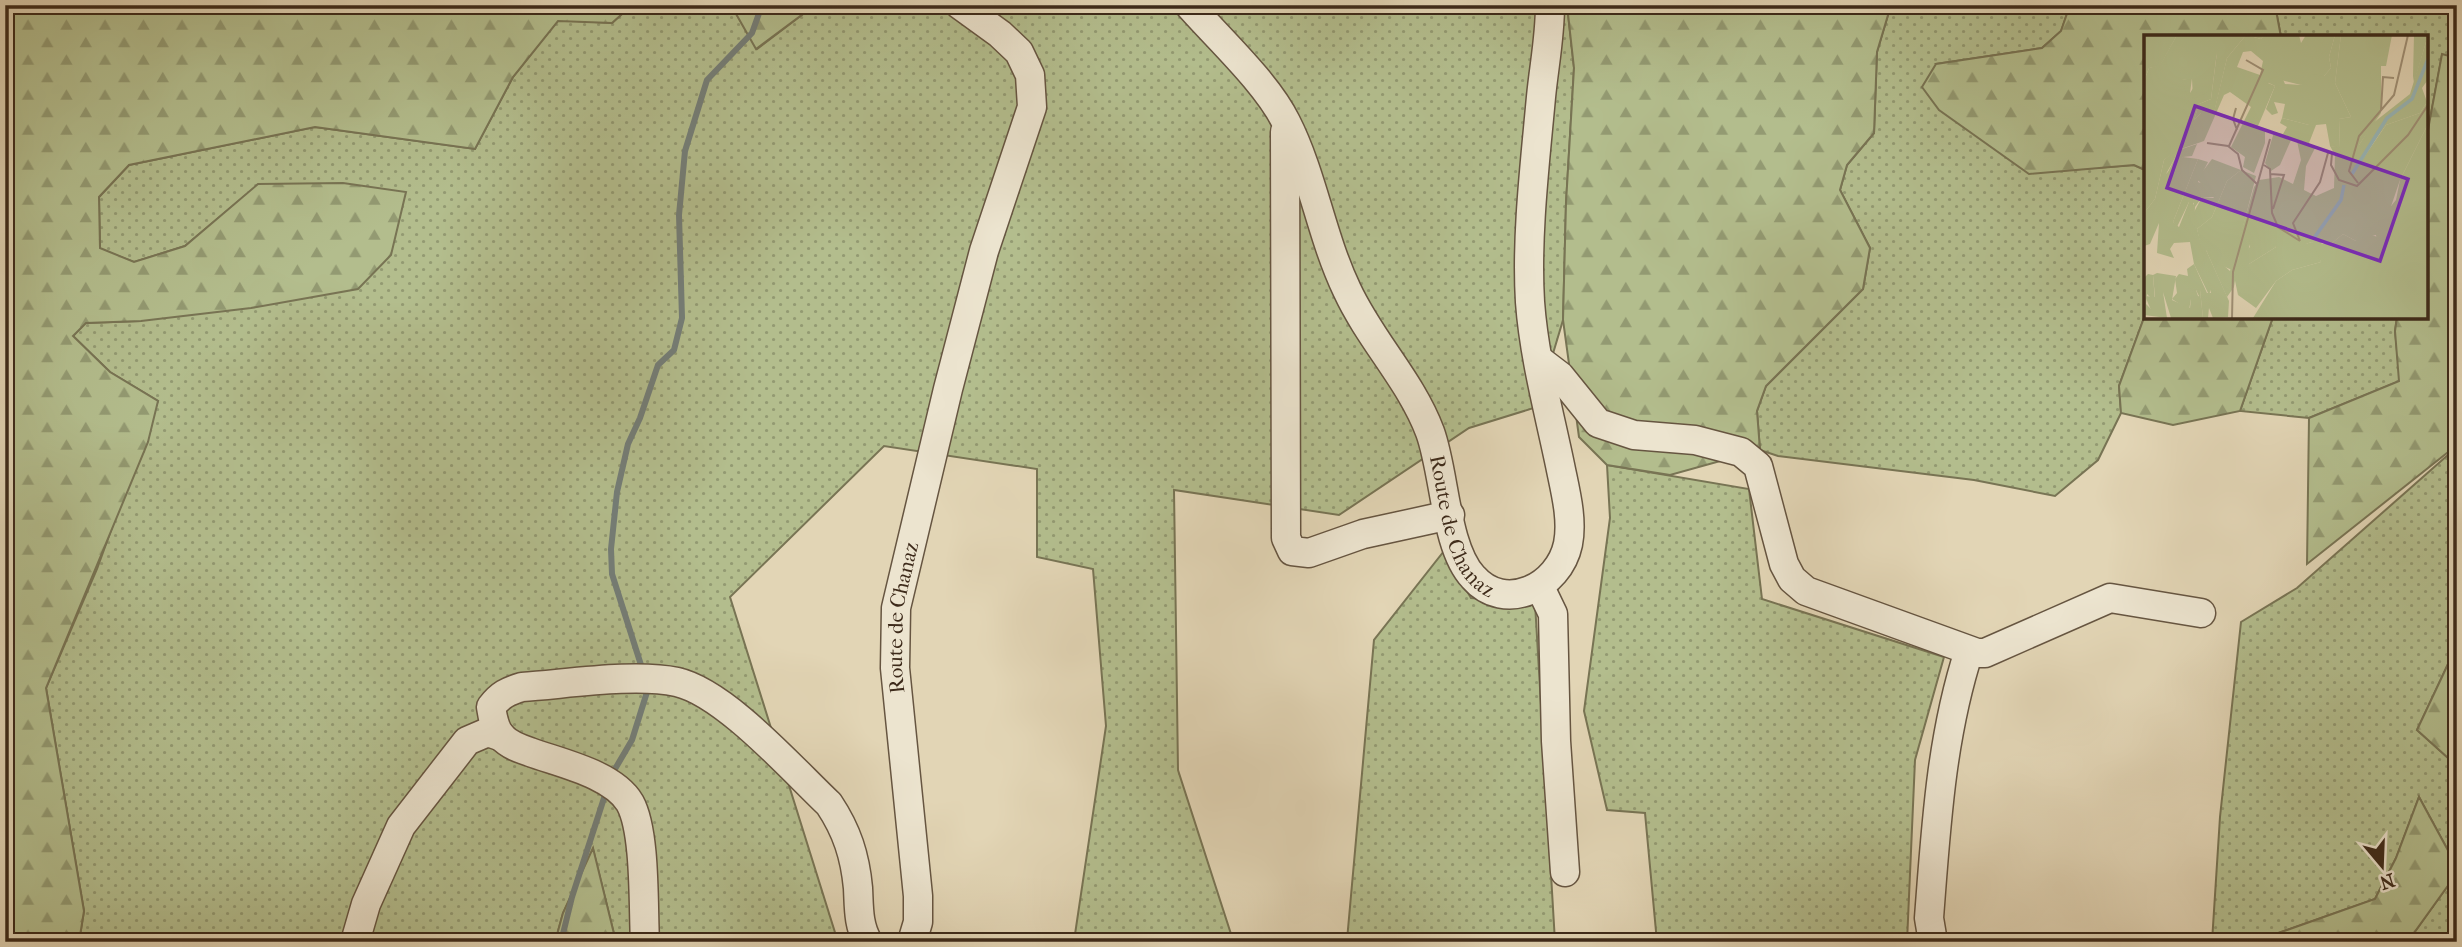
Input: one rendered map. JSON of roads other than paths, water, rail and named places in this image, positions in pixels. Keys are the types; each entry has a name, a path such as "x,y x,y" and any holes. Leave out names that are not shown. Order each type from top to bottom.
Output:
{"street":[{"name":"Route de Chanaz","path":"912,942 918,922 918,896 895,668 896,608 948,388 984,251 1032,107 1030,75 1019,52 1000,34 960,5"},
{"name":"Route de Chanaz","path":"1189,5 1269,95 1285,119 1300,152 1345,287 1364,324 1394,367 1430,432 1464,566 1485,588 1510,594 1525,593 1540,587 1563,560 1569,543 1569,515 1530,304 1530,264 1542,93 1550,37 1550,5"},
{"path":"1285,119 1286,538 1292,551 1309,553 1363,534 1450,515"},
{"path":"1539,359 1560,376 1598,423 1634,435 1695,440 1741,452 1758,466 1784,565 1792,579 1805,591 1969,650 1985,653 2110,598 2201,613"},
{"path":"1540,587 1553,614 1556,741 1565,872"},
{"path":"1933,942 1930,918 1943,759 1951,712 1969,650"},
{"path":"502,737 494,724 491,707 498,697 507,691 522,687 628,679 676,682 714,698 829,804 840,820 851,843 862,932 868,942"},
{"path":"355,942 366,904 401,826 467,741 488,733 502,737 516,747 592,774 615,787 629,801 637,821 645,942"}],"waterway":[{"path":"641,665 612,574 611,549 617,492 628,444 658,365 674,350 682,318 679,215 685,151 707,80 752,33 762,5"},
{"path":"615,769 632,740 647,692"},
{"path":"561,942 572,897 605,795"}]}
